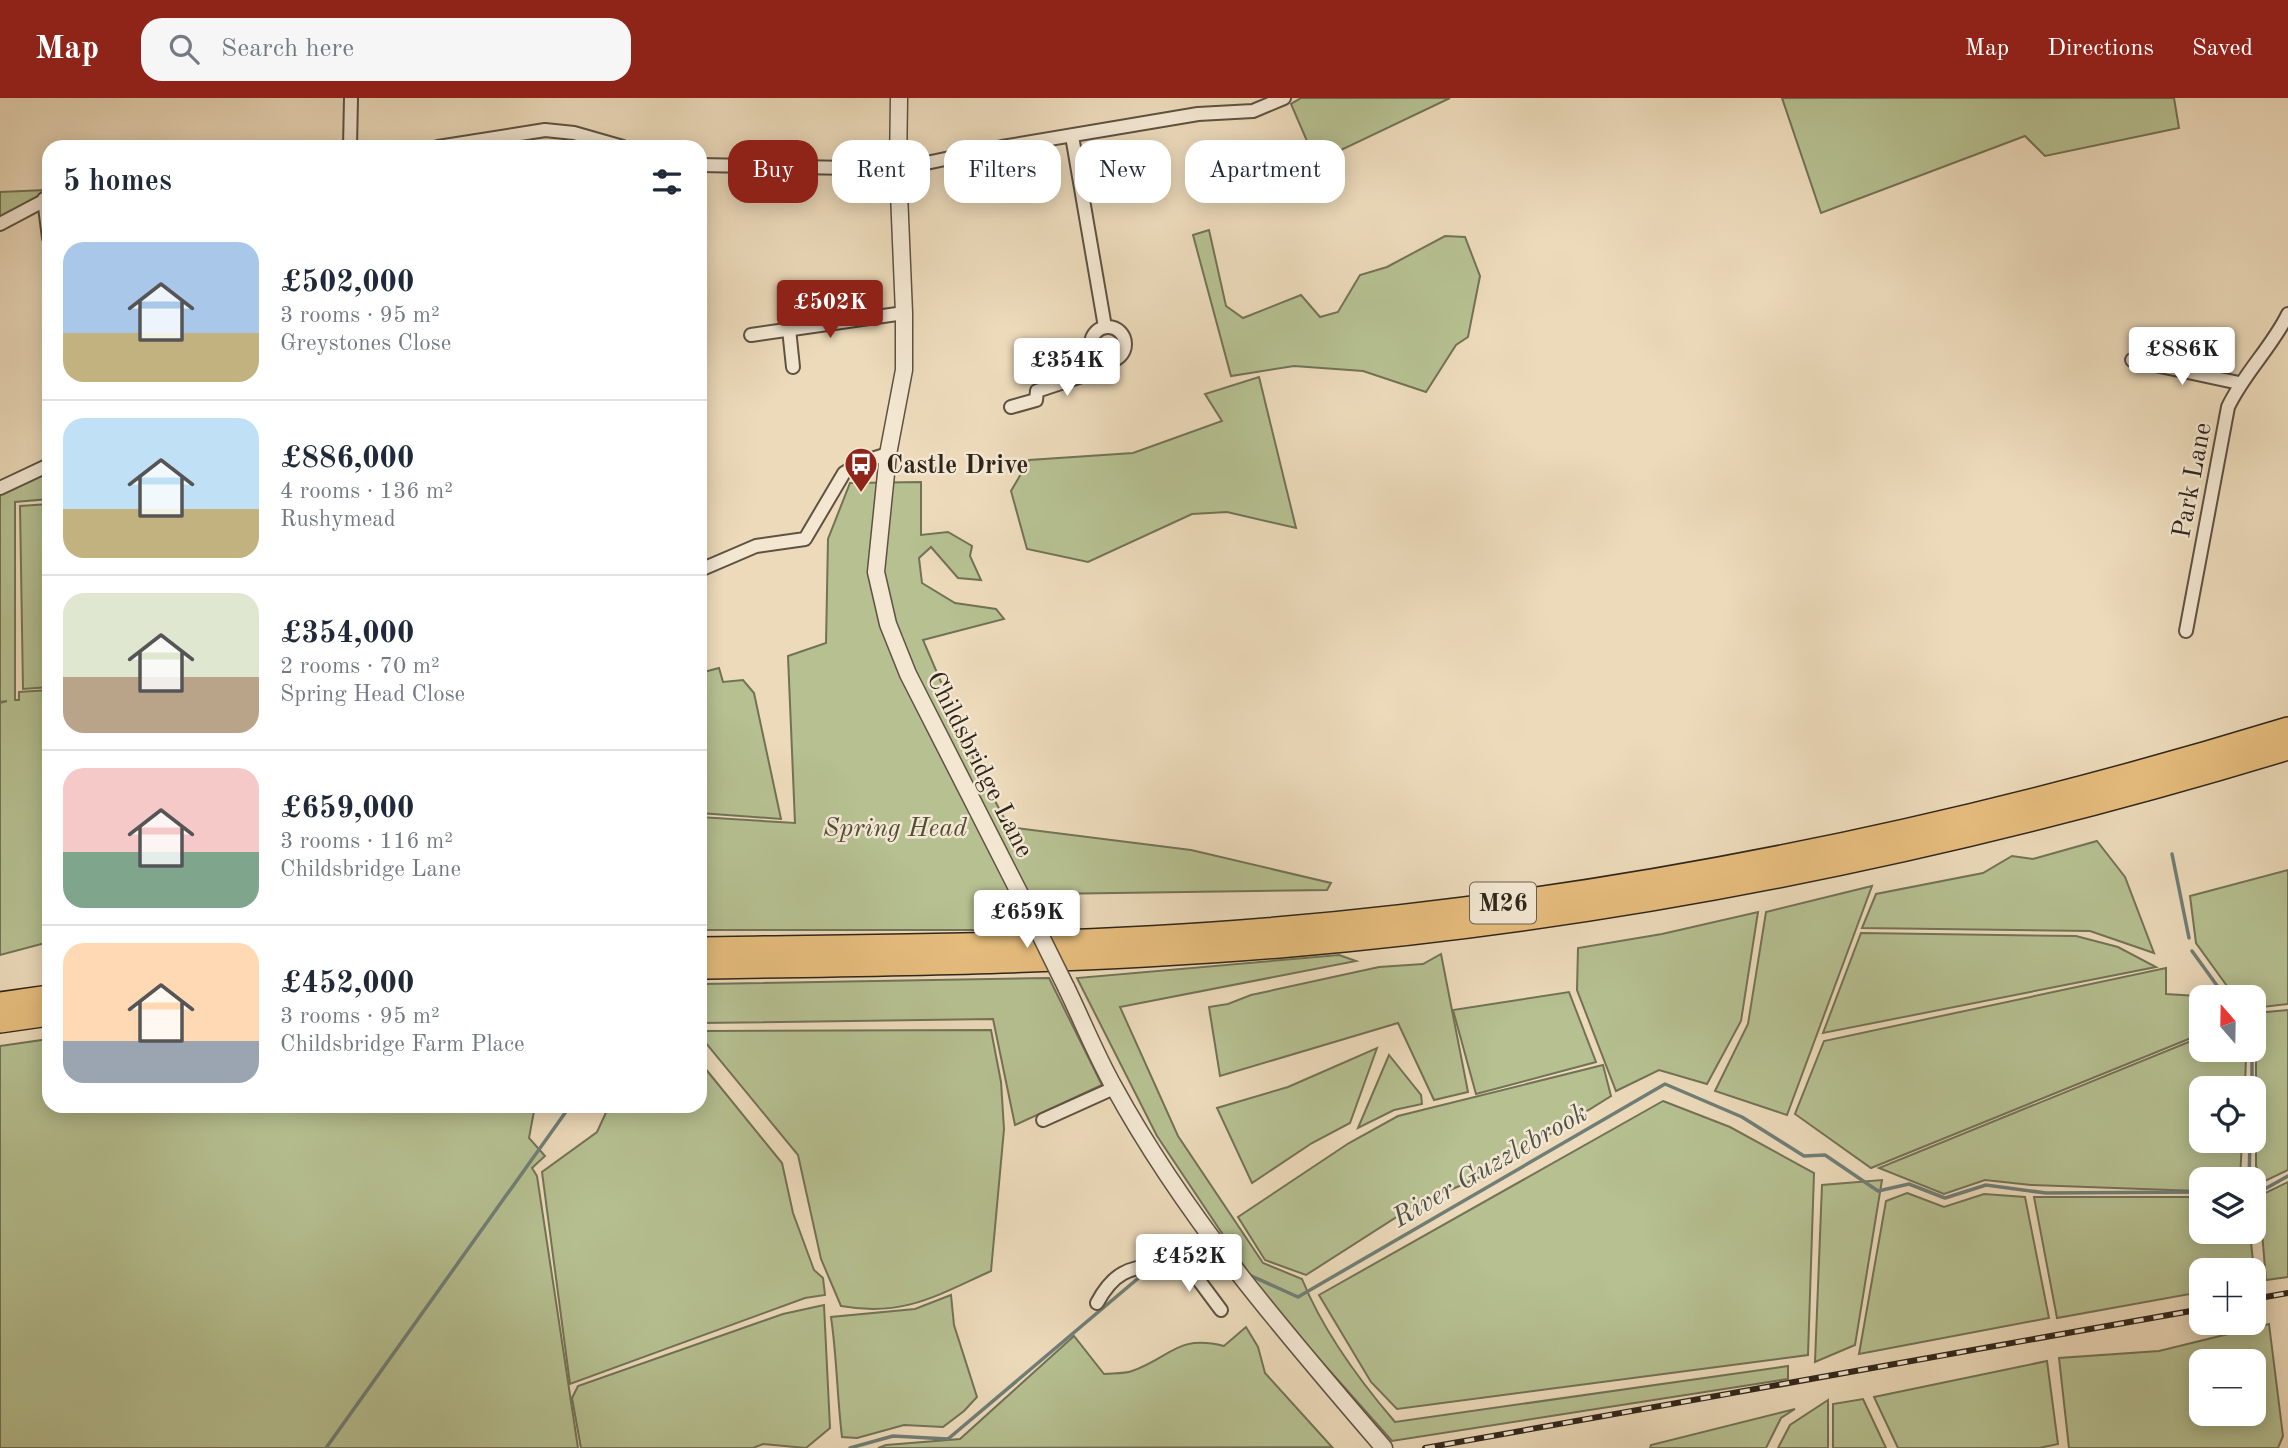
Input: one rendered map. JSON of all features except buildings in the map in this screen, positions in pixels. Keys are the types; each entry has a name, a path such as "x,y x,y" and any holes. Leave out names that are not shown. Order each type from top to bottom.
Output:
{"highway":[{"name":"M26","path":"707,949 972,946 1133,939 1334,923 1534,899 1676,877 1887,835 2108,781 2288,729"},
{"name":"M26","path":"707,967 927,965 1141,956 1317,943 1505,921 1720,887 1929,844 2122,796 2288,748"},
{"path":"0,1004 42,998"},
{"path":"0,1021 42,1015"}],"street":[{"path":"350,140 351,98"},
{"name":"Childsbridge Lane","path":"898,140 899,98"},
{"path":"930,162 1002,147 1198,114 1253,111 1284,98"},
{"path":"486,140 545,130 574,133 598,140"},
{"path":"574,133 574,140"},
{"path":"1072,136 1105,327"},
{"path":"707,165 832,168"},
{"path":"0,224 42,201"},
{"name":"Childsbridge Lane","path":"899,203 904,370 888,454 876,572 888,624 922,704 1021,896 1114,1088 1214,1242 1281,1329 1384,1448"},
{"path":"751,335 904,313"},
{"name":"Park Lane","path":"2186,631 2228,407 2239,383 2281,329 2288,314"},
{"path":"1105,327 1119,330 1125,345 1116,359 1100,358 1093,350 1092,339 1098,330 1105,327"},
{"path":"789,329 793,367"},
{"path":"1011,407 1036,400 1037,391 1091,373 1100,358"},
{"path":"2132,360 2239,383"},
{"path":"707,567 756,546 806,539 844,472 862,462 888,454"},
{"path":"0,488 42,468"},
{"path":"1044,1121 1114,1088"},
{"path":"1097,1303 1107,1284 1124,1272 1183,1259 1214,1242"},
{"path":"1183,1259 1221,1310"}],"green space":[{"path":"1301,98 1450,98 1345,148 1345,140 1307,140 1291,104"},
{"path":"1782,98 2174,98 2179,128 2045,156 2025,136 1821,213"},
{"path":"42,190 42,196 0,220 0,192"},
{"path":"1209,230 1226,306 1243,318 1301,295 1320,317 1338,312 1360,275 1387,267 1445,236 1465,237 1480,276 1468,337 1456,345 1426,392 1363,371 1294,366 1231,376 1193,235"},
{"path":"1259,377 1296,528 1227,512 1192,514 1088,562 1027,549 1011,491 1029,460 1133,453 1222,421 1205,394"},
{"path":"42,473 42,500 15,502 15,700 19,700 19,692 42,690 42,944 0,955 0,703 7,701 0,702 0,494"},
{"name":"Spring Head","path":"921,482 921,535 948,532 972,546 970,556 981,580 958,578 931,547 919,558 922,583 955,603 996,609 1004,619 923,640 979,771 1009,827 1191,850 1331,883 1327,890 1046,894 992,930 707,930 707,817 795,823 788,656 826,643 828,539 850,483"},
{"path":"42,504 42,688 23,689 20,506"},
{"path":"719,668 723,682 743,680 754,693 781,819 707,814 707,671"},
{"path":"2097,841 2125,877 2154,953 2090,931 1862,928 1876,894 1983,873 2012,856 2033,859"},
{"path":"2288,870 2288,1004 2266,1007 2266,985 2226,985 2196,943 2190,896"},
{"path":"1872,886 1787,1115 1715,1091 1748,1024 1766,912"},
{"path":"1758,912 1741,1021 1707,1084 1659,1070 1616,1091 1577,990 1578,948 1662,934"},
{"path":"1861,933 2076,936 2118,947 2156,967 1823,1033"},
{"path":"1441,954 1468,1092 1434,1100 1398,1023 1220,1076 1209,1007 1379,967 1423,964"},
{"path":"1339,955 1356,961 1120,1007 1178,1136 1263,1263 1302,1279 1320,1317 1343,1354 1395,1422 1788,1366 1788,1379 1392,1441 1266,1299 1157,1136 1077,978"},
{"path":"2166,968 2166,994 2189,995 2189,1039 1871,1168 1795,1114 1824,1041"},
{"path":"1049,978 1102,1085 1015,1125 993,1019 707,1023 707,984"},
{"path":"1569,992 1596,1062 1476,1094 1453,1010"},
{"path":"2288,1010 2288,1170 2266,1181 2266,1167 2256,1167 2256,1153 2266,1153 2266,1076 2256,1076 2256,1062 2266,1062 2266,1012"},
{"path":"991,1030 1001,1082 1004,1129 991,1271 919,1302 883,1309 841,1306 821,1259 798,1155 707,1044 707,1031"},
{"path":"42,1040 42,1113 534,1113 529,1138 545,1156 532,1168 537,1176 578,1448 0,1448 0,1046"},
{"path":"2189,1042 2189,1062 2246,1062 2245,1076 2189,1076 2189,1153 2241,1153 2241,1167 2189,1167 2189,1191 2031,1185 1985,1180 1944,1194 1879,1168"},
{"path":"1377,1048 1350,1123 1312,1143 1252,1183 1217,1108 1288,1087"},
{"path":"1389,1055 1421,1095 1422,1104 1394,1110 1358,1128"},
{"path":"1603,1065 1611,1096 1483,1176 1417,1204 1306,1275 1265,1260 1238,1217 1349,1143 1398,1116"},
{"path":"707,1071 782,1163 793,1213 814,1270 823,1278 825,1295 805,1298 570,1384 542,1172 597,1132 606,1113 707,1113"},
{"path":"1663,1101 1730,1127 1814,1173 1808,1355 1397,1409 1371,1382 1319,1295"},
{"path":"1882,1180 1855,1345 1815,1362 1822,1185"},
{"path":"2288,1182 2288,1277 2266,1280 2263,1244 2266,1244 2266,1193"},
{"path":"1907,1193 1944,1207 1984,1194 2025,1197 2049,1318 1859,1354 1886,1201"},
{"path":"2034,1197 2189,1197 2189,1244 2251,1244 2253,1258 2189,1258 2189,1294 2057,1318"},
{"path":"951,1295 954,1325 977,1397 943,1427 904,1425 857,1438 842,1437 831,1317 915,1309"},
{"path":"824,1305 830,1428 806,1448 763,1444 753,1448 581,1448 572,1398 578,1386 783,1314"},
{"path":"2269,1324 2283,1436 2278,1448 2069,1448 2059,1358 2159,1351 2224,1335 2266,1335 2266,1325"},
{"path":"1246,1327 1258,1347 1265,1373 1332,1447 878,1448 886,1445 960,1439 1074,1336 1104,1374 1132,1371 1185,1345 1208,1343 1224,1346"},
{"path":"2047,1361 2058,1444 2039,1448 1898,1448 1874,1397"},
{"path":"1863,1399 1886,1448 1833,1448 1833,1404"},
{"path":"1828,1400 1828,1448 1778,1448 1790,1425"},
{"path":"1795,1409 1781,1418 1766,1448 1650,1448 1651,1445"}],"waterway":[{"path":"2172,854 2189,938"},
{"path":"2192,951 2217,985"},
{"path":"2252,1062 2252,1076"},
{"name":"River Guzzlebrook","path":"1247,1274 1298,1297 1665,1084 1742,1117 1804,1156 1825,1155 1878,1191 1909,1184 1945,1198 1986,1185 2046,1193 2189,1192"},
{"path":"326,1448 565,1113"},
{"path":"2249,1167 2250,1153"},
{"name":"River Guzzlebrook","path":"2266,1188 2288,1176"},
{"name":"River Guzzlebrook","path":"1162,1258 1180,1243 1196,1250"},
{"name":"River Guzzlebrook","path":"1203,1254 1221,1262"},
{"name":"River Guzzlebrook","path":"850,1448 893,1436 948,1439 1148,1270"}],"railway":[{"path":"2266,1297 2288,1293"},
{"path":"1425,1448 2189,1311"}],"place":[{"name":"Castle Drive","path":"861,494"}]}
